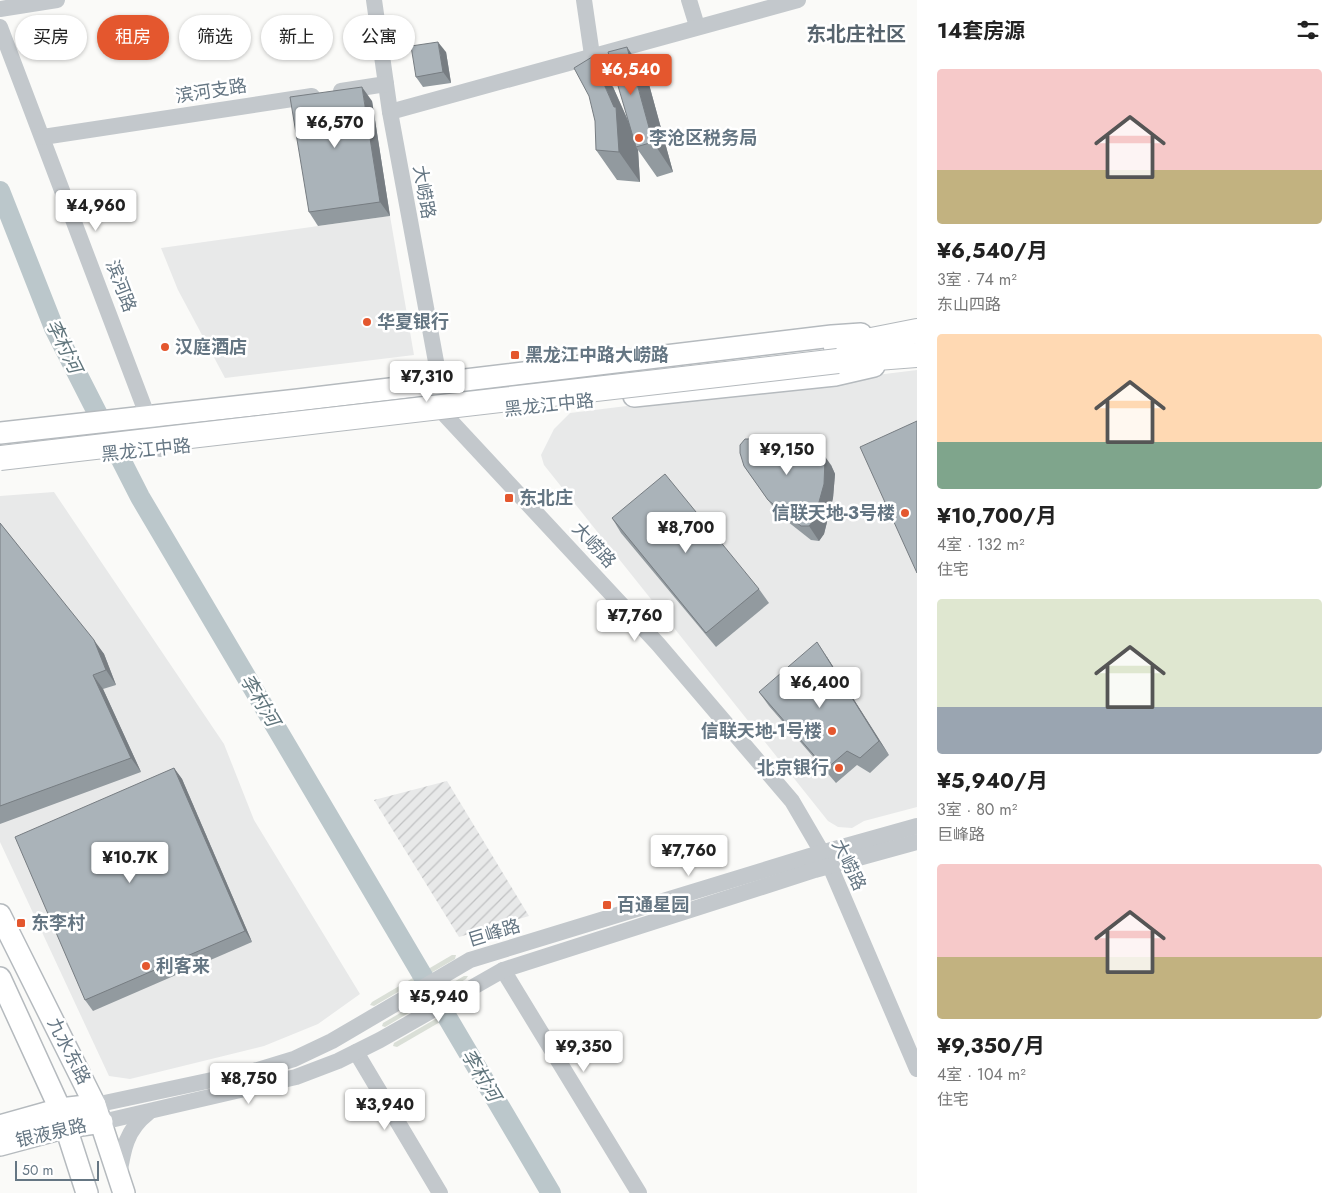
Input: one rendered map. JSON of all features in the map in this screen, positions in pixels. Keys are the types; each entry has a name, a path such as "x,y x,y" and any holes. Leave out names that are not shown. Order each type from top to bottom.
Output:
{"highway":[{"path":"837,354 914,332"},
{"path":"837,354 916,355"},
{"name":"黑龙江中路","path":"0,443 837,354"},
{"name":"黑龙江中路","path":"3,463 837,354"}],"main road":[{"name":"黑龙江中路","path":"0,433 832,336 914,332"},
{"name":"黑龙江中路","path":"3,463 135,452 446,416 835,375 916,355"},
{"name":"九水东路","path":"0,915 98,1114 122,1185"},
{"name":"九水东路","path":"0,978 64,1118 87,1193"},
{"name":"银液泉路","path":"0,1126 98,1114"},
{"name":"银液泉路","path":"0,1145 64,1118"}],"street":[{"path":"0,9 56,0"},
{"name":"大崂路","path":"374,0 390,112 438,383 446,416 658,644 792,801 826,859 917,1069"},
{"path":"584,0 592,56"},
{"path":"688,0 697,26"},
{"path":"390,112 697,26 798,0"},
{"name":"滨河路","path":"0,27 160,449"},
{"name":"滨河支路","path":"43,137 386,84"},
{"name":"巨峰路","path":"98,1114 151,1111 296,1076 356,1052 380,1040 503,970 917,826"},
{"name":"巨峰路","path":"98,1114 294,1059 332,1041 470,960 826,859 917,842"},
{"path":"503,970 639,1193"},
{"path":"356,1052 440,1193"},
{"path":"122,1185 124,1147 128,1134 137,1122 151,1111"}],"shaded area":[{"path":"390,216 414,355 225,378 178,290 161,248"},
{"path":"917,370 917,807 864,821 852,828 838,827 828,821 544,465 541,455 554,429 570,413"},
{"path":"54,492 224,744 254,820 360,994 318,1024 264,1046 130,1079 109,1076 0,842 0,496"},
{"path":"447,781 529,916 459,937 374,800"},
{"path":"452,955 456,955 455,959 374,1006 370,1005 372,1002"},
{"path":"464,976 468,976 466,979 385,1027 382,1026 383,1023"},
{"path":"475,996 479,996 478,1000 397,1047 393,1046 394,1043"}],"building":[{"path":"438,42 443,72 416,77 413,60 415,60 415,45"},
{"path":"627,47 653,142 636,147 608,52"},
{"path":"592,57 614,107 616,107 619,152 596,150 595,121 589,96 574,68"},
{"path":"362,87 380,202 309,212 290,97"},
{"name":"信联天地-3号楼","path":"917,421 917,573 860,447"},
{"path":"745,439 767,439 803,444 821,451 825,460 824,484 814,520 809,526 801,526 768,500 744,466 740,445"},
{"path":"665,474 759,589 706,633 612,518"},
{"path":"0,523 94,640 106,670 93,675 131,758 0,806"},
{"name":"信联天地-1号楼","path":"817,642 879,741 860,758 847,751 826,769 759,692"},
{"path":"174,768 245,931 85,1000 15,837"}],"waterway":[{"name":"李村河","path":"0,191 54,328 140,497 551,1193"}],"place":[{"name":"李沧区税务局","path":"639,138"},
{"name":"华夏银行","path":"367,322"},
{"name":"汉庭酒店","path":"165,347"},
{"name":"黑龙江中路大崂路","path":"515,355"},
{"name":"东北庄","path":"509,498"},
{"name":"信联天地-3号楼","path":"905,513"},
{"name":"信联天地-1号楼","path":"832,731"},
{"name":"北京银行","path":"839,768"},
{"name":"百通星园","path":"607,905"},
{"name":"东李村","path":"21,923"},
{"name":"利客来","path":"146,966"}],"district":[{"name":"东北庄社区","path":"856,34"}]}
